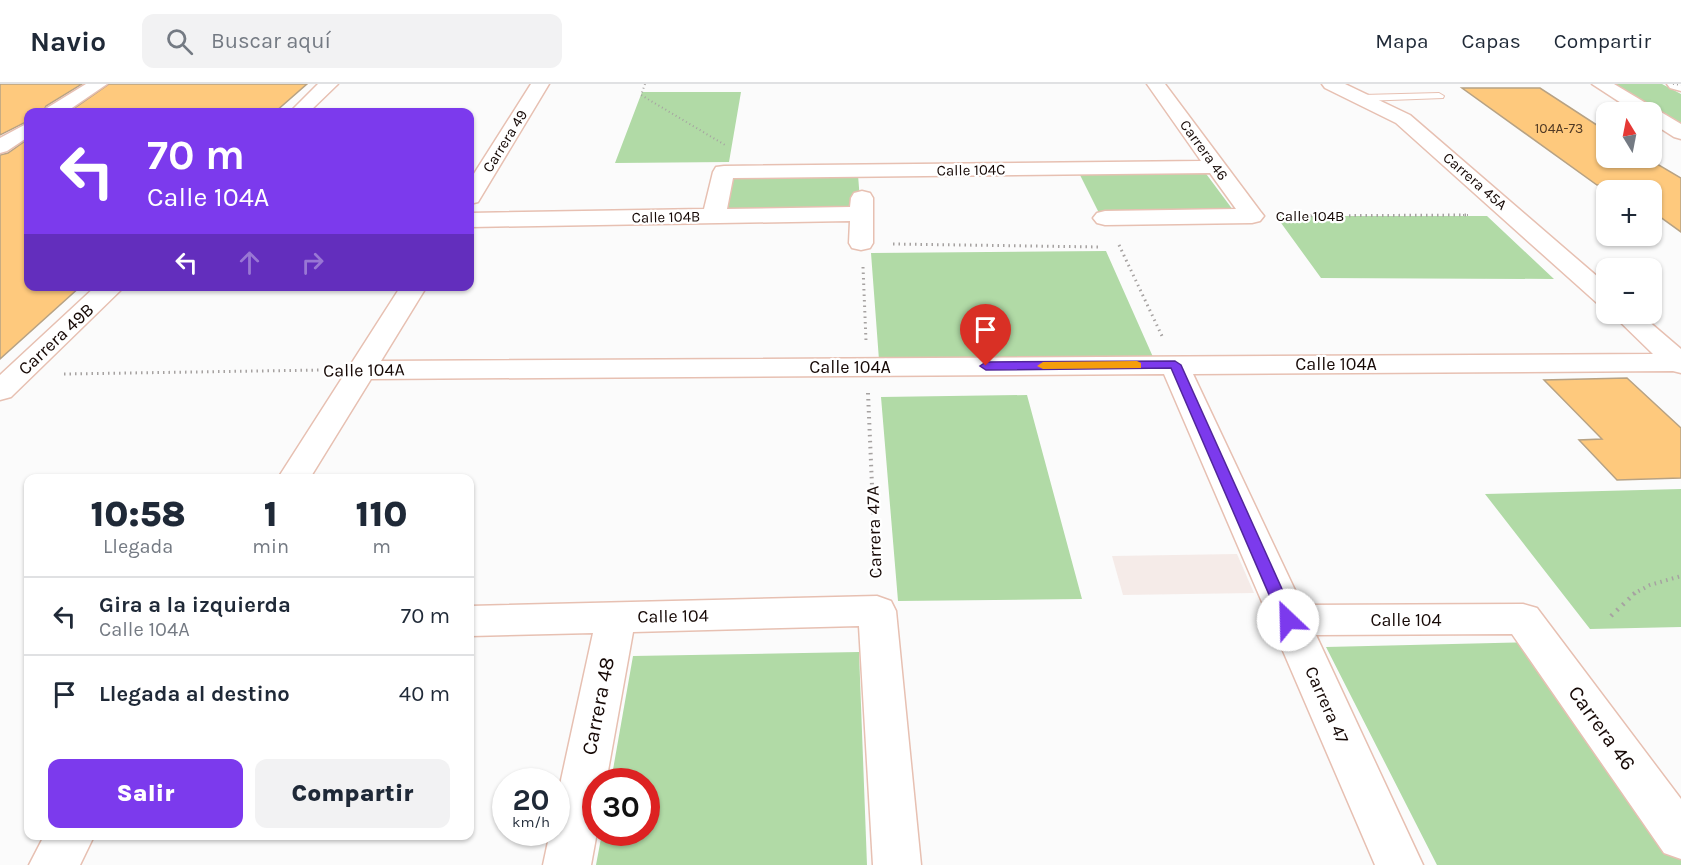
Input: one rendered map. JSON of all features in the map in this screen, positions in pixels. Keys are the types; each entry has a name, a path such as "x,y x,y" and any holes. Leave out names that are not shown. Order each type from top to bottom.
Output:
{"main road":[{"path":"60,108 98,84"},
{"path":"303,108 329,84"},
{"name":"Carrera 49","path":"474,191 540,84"},
{"name":"Carrera 46","path":"1156,84 1252,216"},
{"name":"Carrera 45A","path":"1331,84 1403,119 1596,288"},
{"path":"1600,84 1630,102"},
{"path":"1675,84 1681,86"},
{"path":"1662,121 1681,133"},
{"path":"0,147 24,132"},
{"name":"Calle 104C","path":"714,216 724,172 1217,167"},
{"name":"Calle 104B","path":"474,220 714,216 862,206 861,243"},
{"name":"Calle 104B","path":"1105,218 1252,216"},
{"name":"Carrera 49B","path":"9,383 107,291"},
{"path":"297,474 411,291"},
{"path":"1636,324 1680,362"},
{"name":"Calle 104A","path":"362,370 1680,362"},
{"name":"Carrera 47","path":"1175,365 1399,865"},
{"path":"877,611 897,865"},
{"name":"Calle 104","path":"474,621 877,611"},
{"name":"Carrera 48","path":"567,865 616,617"},
{"name":"Carrera 46","path":"1523,619 1681,837"},
{"name":"Calle 104","path":"1288,620 1523,619"},
{"path":"53,865 69,840"}],"lane":[{"path":"1363,98 1440,96"}],"path":[{"path":"645,84 641,95 731,149"},
{"path":"1675,84 1681,86"},
{"name":"Calle 104B","path":"1252,216 1515,215"},
{"path":"1105,218 1175,365"},
{"path":"861,243 1120,247"},
{"name":"Carrera 47A","path":"861,243 877,611"},
{"name":"Calle 104A","path":"9,383 362,370"},
{"path":"1611,616 1619,604 1640,589 1681,576"}],"shaded area":[{"path":"1237,554 1254,593 1123,595 1112,556"}],"green space":[{"path":"1610,84 1662,84 1681,94 1681,127 1662,115 1662,102 1640,102"},
{"path":"642,92 741,92 729,162 615,163"},
{"path":"1204,171 1233,210 1099,213 1079,173"},
{"path":"858,175 861,213 725,215 731,177"},
{"path":"1276,216 1487,216 1554,279 1321,278"},
{"path":"1106,251 1153,357 879,360 871,253"},
{"path":"1027,395 1082,599 898,601 881,397"},
{"path":"1681,489 1681,627 1590,629 1485,494"},
{"path":"1532,642 1681,850 1681,865 1437,865 1326,647"},
{"path":"859,652 867,865 596,865 600,846 660,846 660,768 613,768 633,656"}],"building":[{"path":"0,84 82,84 45,108 24,108 24,123 0,135"},
{"path":"109,84 307,84 280,108 75,108"},
{"path":"1462,88 1540,88 1596,124 1596,168 1662,167 1681,178 1681,232 1662,218 1662,180 1596,180 1596,184"},
{"path":"24,142 24,291 75,291 0,359 0,155 8,153"},
{"path":"1627,378 1681,428 1681,478 1617,480 1579,440 1602,439 1544,380"}],"slow traffic":[{"path":"1043,366 1137,365"}],"route":[{"path":"986,366 1175,365 1288,620"}]}
